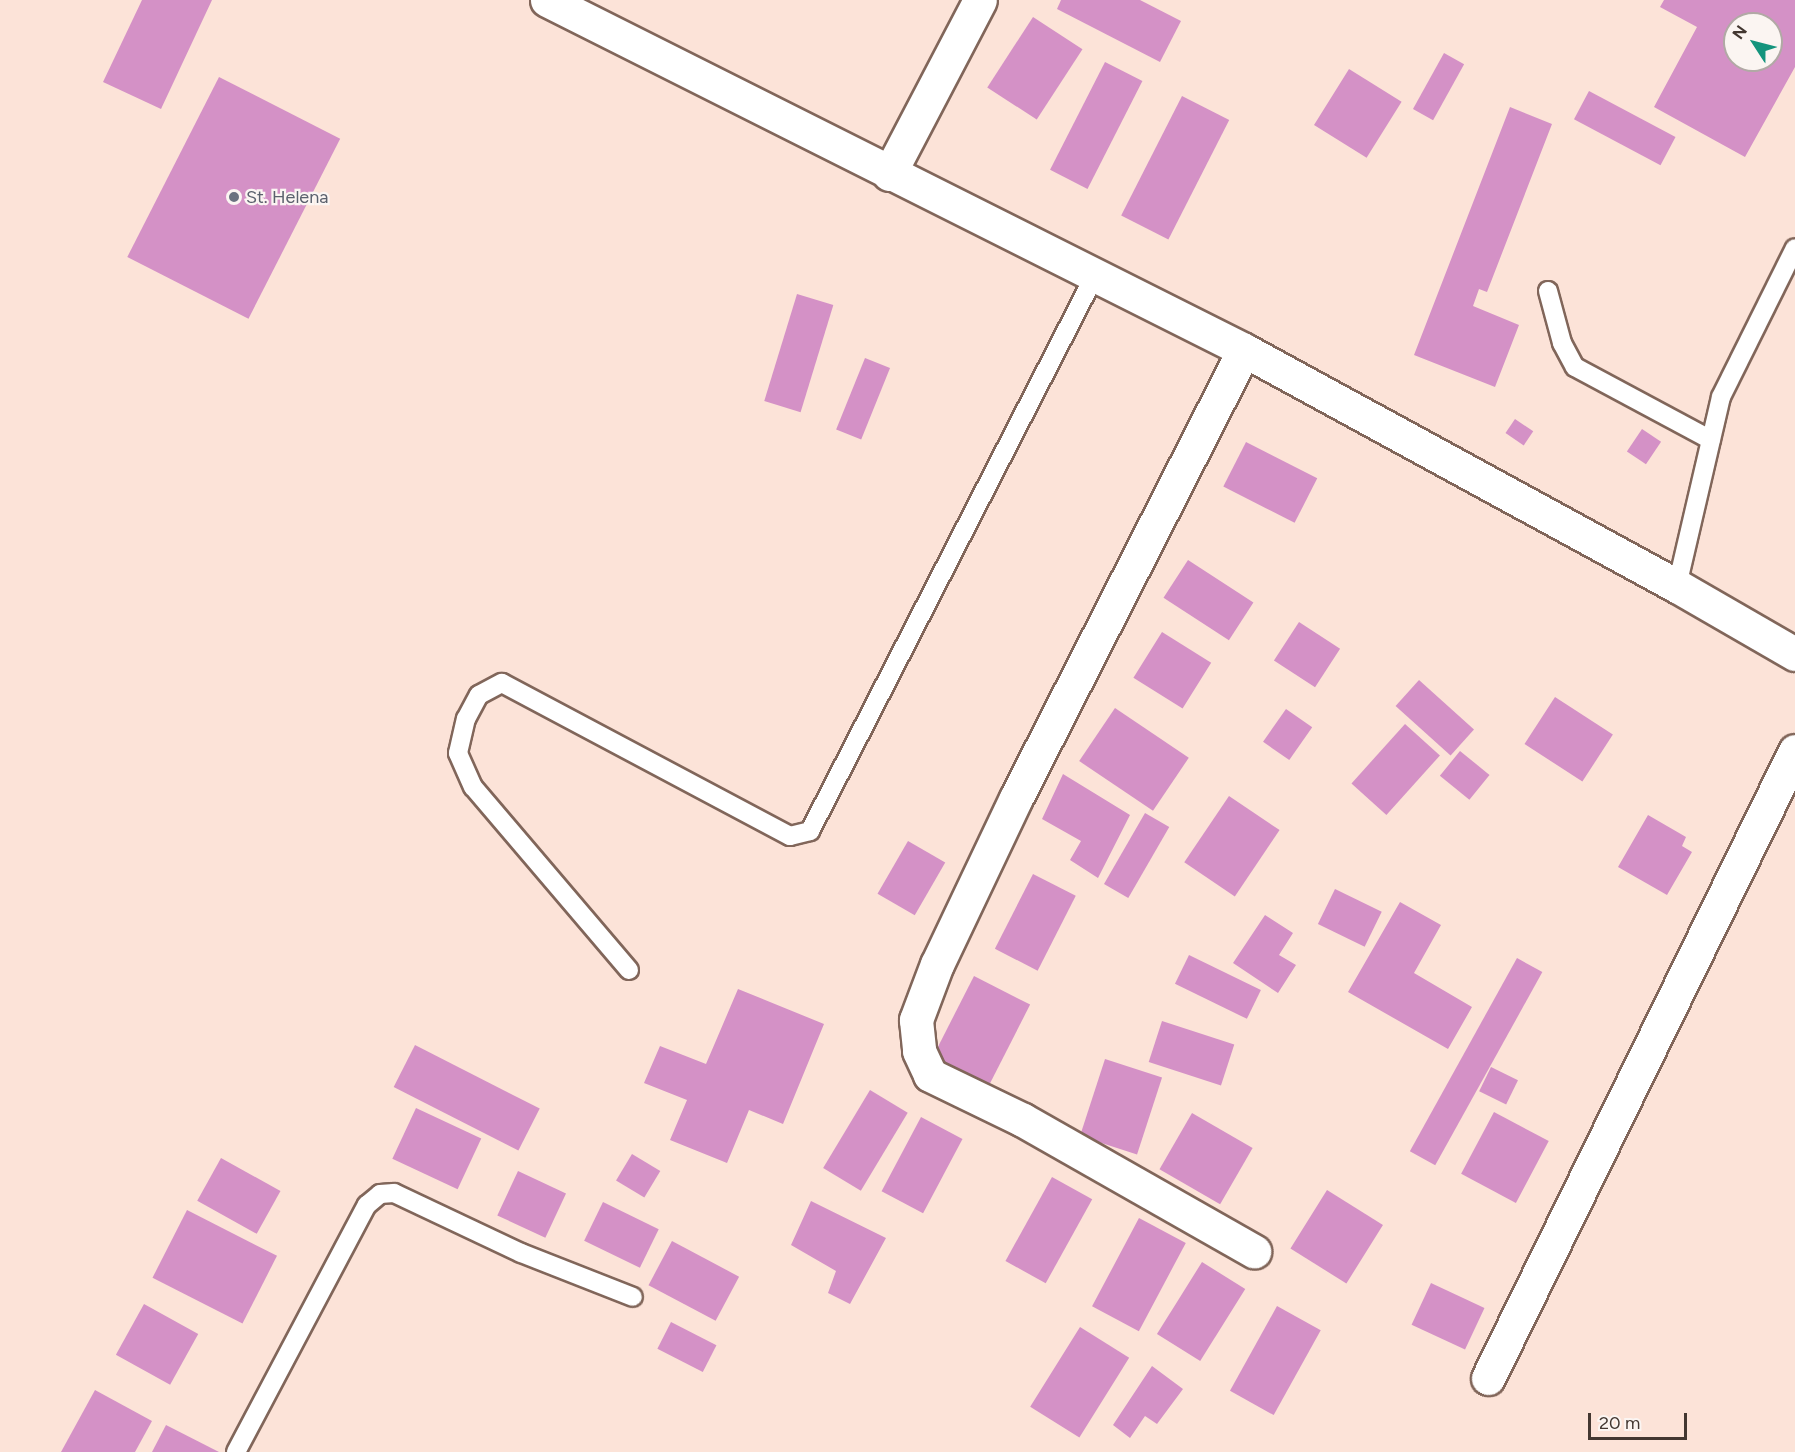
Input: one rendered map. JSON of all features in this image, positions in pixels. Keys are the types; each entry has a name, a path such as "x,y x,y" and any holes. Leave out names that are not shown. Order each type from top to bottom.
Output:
{"street":[{"path":"547,0 1094,278 1244,350 1677,586 1795,654"},
{"path":"889,174 980,0"},
{"path":"1244,350 1016,798 937,964 916,1020 919,1051 930,1075 1023,1120 1254,1251"},
{"path":"1488,1378 1795,751"}],"lane":[{"path":"1677,586 1721,397 1795,248"},
{"path":"629,970 473,787 458,753 466,719 479,695 502,683 790,836 810,831 1094,278"},
{"path":"1548,291 1562,343 1575,367 1712,440"},
{"path":"236,1452 367,1205 380,1194 394,1193 521,1254 633,1297"}],"building":[{"path":"142,0 212,0 161,109 103,82"},
{"path":"1061,0 1140,0 1181,21 1160,62 1057,9"},
{"path":"1664,0 1795,0 1795,67 1745,157 1654,107 1697,27 1660,7"},
{"path":"1033,17 1082,49 1037,120 987,87"},
{"path":"1444,53 1464,64 1433,120 1413,109"},
{"path":"1105,62 1142,81 1087,189 1050,170"},
{"path":"1349,69 1402,102 1367,158 1314,125"},
{"name":"St. Helena","path":"219,77 340,139 248,319 127,257"},
{"path":"1589,91 1676,137 1661,165 1574,119"},
{"path":"1182,96 1229,120 1168,239 1121,215"},
{"path":"1510,107 1552,124 1487,292 1479,289 1473,306 1519,325 1495,387 1414,355"},
{"path":"797,294 833,305 801,412 764,401"},
{"path":"865,358 890,368 861,440 836,429"},
{"path":"1515,419 1533,431 1524,445 1505,433"},
{"path":"1642,429 1661,442 1646,464 1627,451"},
{"path":"1246,442 1317,478 1295,523 1223,487"},
{"path":"1188,560 1253,602 1229,640 1163,598"},
{"path":"1299,622 1340,649 1315,687 1274,661"},
{"path":"1162,632 1211,663 1183,709 1133,678"},
{"path":"1419,680 1474,730 1451,756 1396,706"},
{"path":"1555,697 1613,735 1582,782 1525,744"},
{"path":"1115,708 1189,758 1153,811 1079,761"},
{"path":"1286,709 1312,727 1289,760 1263,742"},
{"path":"1405,724 1440,755 1386,815 1351,783"},
{"path":"1460,751 1490,775 1469,800 1440,776"},
{"path":"1063,774 1130,815 1098,878 1070,860 1081,841 1042,819"},
{"path":"1229,796 1280,830 1235,896 1184,862"},
{"path":"1145,813 1169,827 1128,898 1104,884"},
{"path":"1648,815 1686,837 1682,846 1692,852 1667,895 1618,867"},
{"path":"908,841 945,862 915,915 878,894"},
{"path":"1033,874 1076,896 1038,971 995,949"},
{"path":"1335,889 1382,912 1365,947 1318,924"},
{"path":"1400,902 1441,925 1414,973 1472,1007 1448,1049 1348,992"},
{"path":"1265,915 1293,933 1279,955 1296,965 1278,993 1233,963"},
{"path":"1189,955 1261,990 1247,1019 1175,984"},
{"path":"1517,958 1542,972 1435,1165 1410,1151"},
{"path":"974,976 1030,1005 986,1091 930,1062"},
{"path":"738,989 824,1024 783,1124 749,1110 727,1163 670,1140 687,1100 644,1083 660,1046 706,1064"},
{"path":"1162,1021 1234,1044 1221,1085 1149,1062"},
{"path":"415,1045 540,1109 518,1150 394,1087"},
{"path":"1105,1059 1162,1078 1137,1155 1080,1136"},
{"path":"1491,1067 1518,1080 1506,1104 1479,1091"},
{"path":"870,1090 908,1113 861,1191 823,1168"},
{"path":"416,1108 481,1138 458,1189 392,1159"},
{"path":"1494,1112 1549,1141 1516,1203 1461,1174"},
{"path":"1192,1113 1253,1148 1220,1204 1160,1169"},
{"path":"921,1117 962,1139 923,1213 882,1191"},
{"path":"632,1154 660,1171 644,1198 616,1181"},
{"path":"221,1158 280,1191 257,1234 197,1201"},
{"path":"518,1171 566,1193 545,1238 497,1215"},
{"path":"1052,1177 1092,1199 1046,1283 1005,1261"},
{"path":"1327,1190 1383,1225 1346,1283 1290,1249"},
{"path":"811,1201 886,1238 850,1304 828,1293 836,1271 791,1245"},
{"path":"603,1202 659,1229 640,1268 584,1241"},
{"path":"187,1210 277,1256 242,1324 152,1278"},
{"path":"1139,1218 1186,1243 1139,1331 1092,1306"},
{"path":"672,1241 739,1277 716,1321 649,1285"},
{"path":"1202,1262 1245,1289 1200,1361 1157,1334"},
{"path":"1431,1283 1484,1308 1465,1350 1412,1325"},
{"path":"144,1304 198,1334 170,1385 116,1355"},
{"path":"1277,1306 1321,1330 1274,1415 1230,1391"},
{"path":"671,1322 716,1345 703,1372 657,1349"},
{"path":"1080,1327 1129,1358 1079,1437 1030,1407"},
{"path":"1152,1366 1183,1389 1157,1424 1145,1416 1130,1438 1113,1425"},
{"path":"95,1390 152,1421 135,1452 61,1452"},
{"path":"166,1425 219,1452 152,1452"}],"place":[{"name":"St. Helena","path":"234,197"}]}
